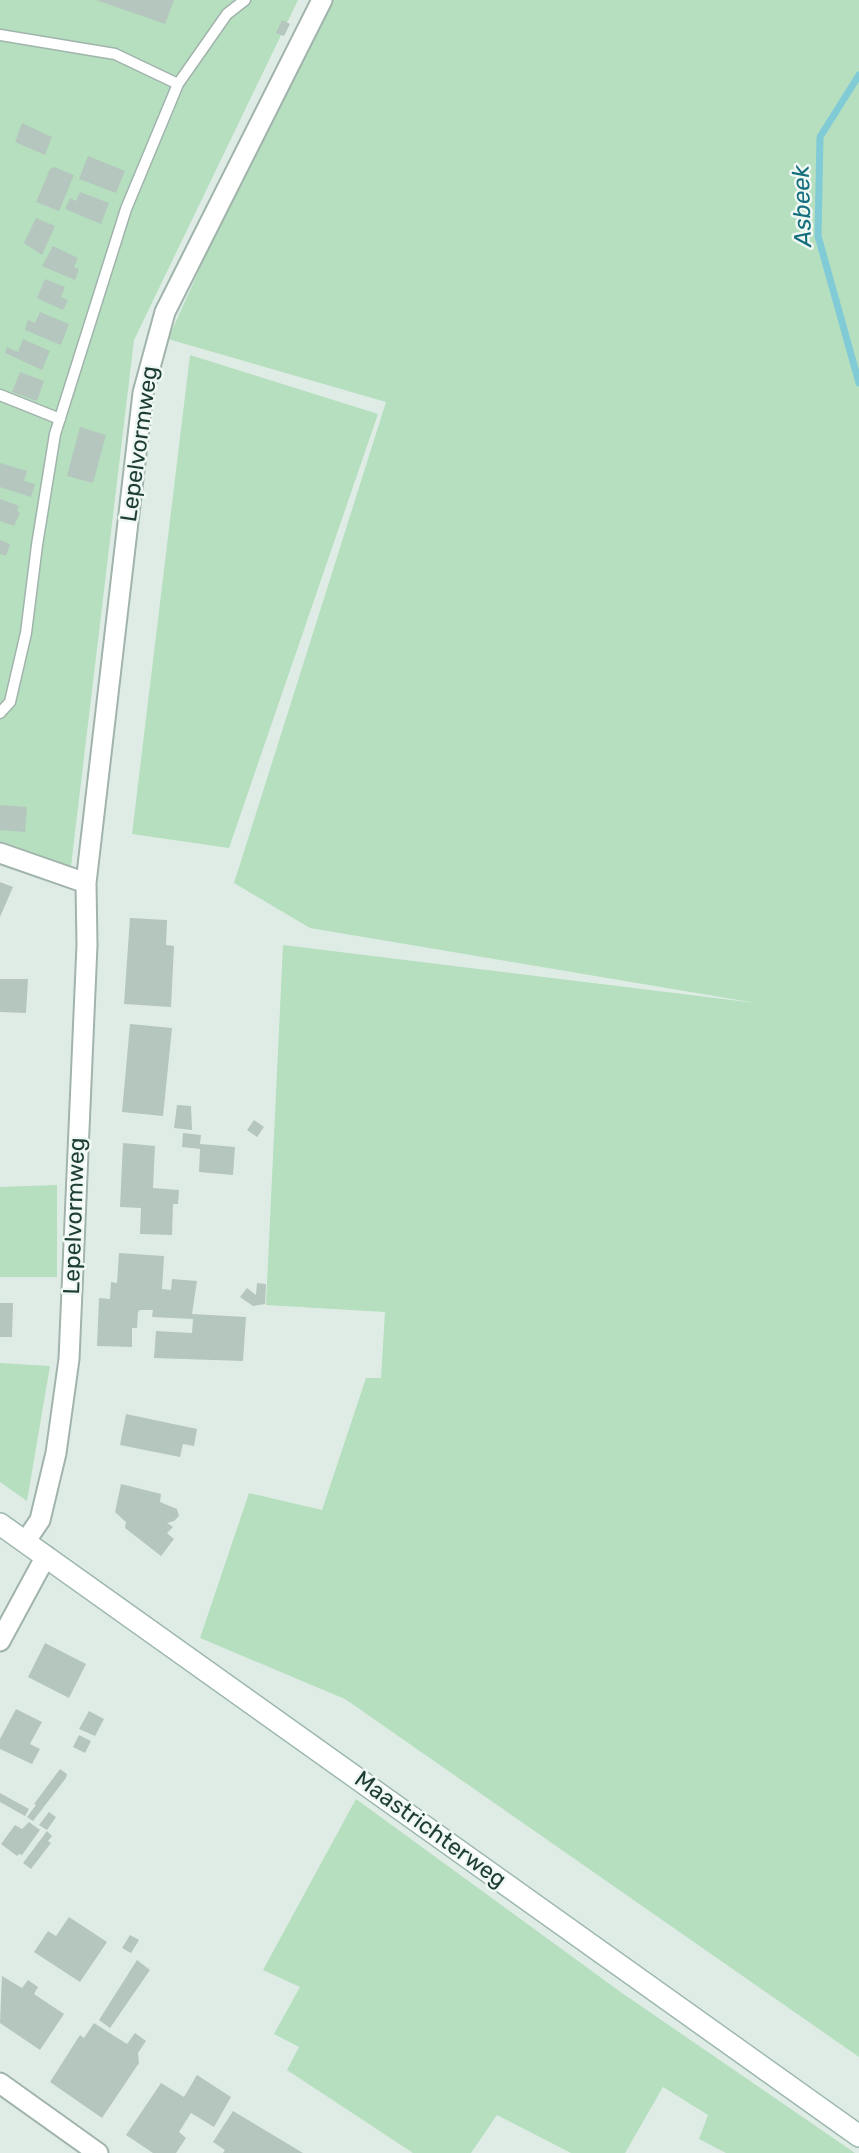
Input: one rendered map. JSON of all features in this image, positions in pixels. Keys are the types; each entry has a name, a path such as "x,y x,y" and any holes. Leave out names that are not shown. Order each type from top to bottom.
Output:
{"main road":[{"name":"Maastrichterweg","path":"0,1524 859,2136"}],"street":[{"name":"Lepelvormweg","path":"25,1542 40,1520 55,1452 69,1359 87,945 86,883 143,393 165,312 322,0"},
{"path":"0,853 86,883"},
{"path":"0,1641 46,1556"},
{"path":"0,2083 98,2153"}],"lane":[{"path":"0,713 10,702 26,634 55,434 126,209 178,84 227,14 245,0"},
{"path":"0,35 115,54 178,84"},
{"path":"0,395 60,419"}],"green space":[{"path":"0,0 298,0 134,340 71,866 0,841"},
{"path":"321,0 859,0 859,2057 345,1699 200,1638 249,1493 322,1510 366,1378 381,1378 385,1312 266,1305 283,945 756,1003 310,928 234,883 386,402 168,339"},
{"path":"190,355 378,414 229,848 132,834"},
{"path":"57,1185 57,1277 0,1277 0,1187"},
{"path":"0,1363 50,1366 27,1501 0,1482"},
{"path":"356,1799 622,1993 855,2153 726,2153 699,2139 708,2115 663,2087 625,2153 571,2153 497,2115 471,2153 413,2153 287,2070 299,2047 274,2034 300,1987 263,1970"}],"building":[{"path":"96,0 174,0 165,24"},
{"path":"282,20 290,24 284,36 276,33"},
{"path":"22,123 52,137 45,155 15,142"},
{"path":"88,156 125,171 116,193 79,179"},
{"path":"54,167 74,175 59,211 36,202 50,169"},
{"path":"80,192 109,203 101,224 65,209 70,198 76,201"},
{"path":"36,218 55,226 42,255 24,243"},
{"path":"53,246 78,258 74,267 79,269 75,280 42,266"},
{"path":"45,279 65,287 61,297 68,300 63,310 37,298"},
{"path":"40,312 69,324 61,345 25,330 28,320 35,323"},
{"path":"23,339 50,351 42,370 5,353 7,347 18,352"},
{"path":"20,372 44,381 37,401 12,392"},
{"path":"80,427 106,435 93,483 67,476"},
{"path":"0,463 27,471 24,481 35,484 31,497 0,487"},
{"path":"0,499 19,506 17,511 20,513 14,526 0,521"},
{"path":"0,540 10,544 6,556 0,554"},
{"path":"0,805 27,807 25,832 0,830"},
{"path":"0,882 13,887 0,917"},
{"path":"130,918 167,920 166,945 174,946 171,1007 124,1004"},
{"path":"0,979 28,979 26,1013 0,1012"},
{"path":"130,1024 172,1028 163,1116 122,1112"},
{"path":"177,1105 191,1106 192,1130 174,1128"},
{"path":"254,1120 264,1127 257,1137 247,1130"},
{"path":"183,1133 201,1135 200,1144 235,1147 233,1175 199,1172 200,1149 182,1147"},
{"path":"123,1143 155,1146 153,1188 179,1190 178,1204 173,1204 172,1235 140,1234 141,1208 120,1207"},
{"path":"119,1253 164,1256 162,1289 171,1290 172,1279 197,1281 192,1314 246,1317 243,1361 154,1358 156,1331 192,1333 193,1319 152,1317 153,1310 138,1312 137,1328 132,1328 132,1347 97,1346 99,1298 110,1299 111,1282 117,1283"},
{"path":"257,1283 266,1284 265,1304 253,1306 240,1297 247,1288 256,1295"},
{"path":"0,1303 13,1303 12,1337 0,1337"},
{"path":"126,1414 197,1429 194,1446 183,1444 180,1457 120,1445"},
{"path":"121,1484 161,1494 160,1502 177,1509 179,1516 167,1523 173,1527 167,1533 174,1539 161,1556 125,1528 126,1522 115,1512"},
{"path":"45,1643 86,1664 69,1698 28,1677"},
{"path":"16,1709 42,1722 30,1744 40,1749 32,1764 0,1749 0,1739"},
{"path":"89,1711 104,1719 95,1736 79,1729"},
{"path":"79,1735 91,1741 85,1753 73,1747"},
{"path":"60,1769 67,1774 66,1778 33,1821 27,1817"},
{"path":"0,1793 29,1809 25,1816 0,1802"},
{"path":"49,1812 56,1817 47,1830 39,1825"},
{"path":"29,1822 40,1830 22,1855 17,1856 1,1844 15,1825 22,1829"},
{"path":"47,1831 52,1836 48,1841 51,1843 31,1869 23,1863"},
{"path":"69,1917 107,1942 80,1982 34,1952 48,1931 56,1936"},
{"path":"130,1935 139,1940 131,1953 122,1948"},
{"path":"137,1960 150,1970 110,2028 99,2020"},
{"path":"2,1976 22,1988 28,1980 38,1987 34,1994 64,2014 40,2050 0,2023"},
{"path":"94,2023 127,2044 135,2033 146,2041 138,2053 139,2063 102,2118 50,2082 80,2035 84,2038"},
{"path":"197,2075 231,2097 214,2127 191,2113 179,2132 186,2138 176,2153 153,2153 126,2135 161,2083 184,2097"},
{"path":"233,2111 303,2153 223,2153 225,2150 213,2142"}],"waterway":[{"name":"Asbeek","path":"859,75 820,137 818,236 859,383"}]}
